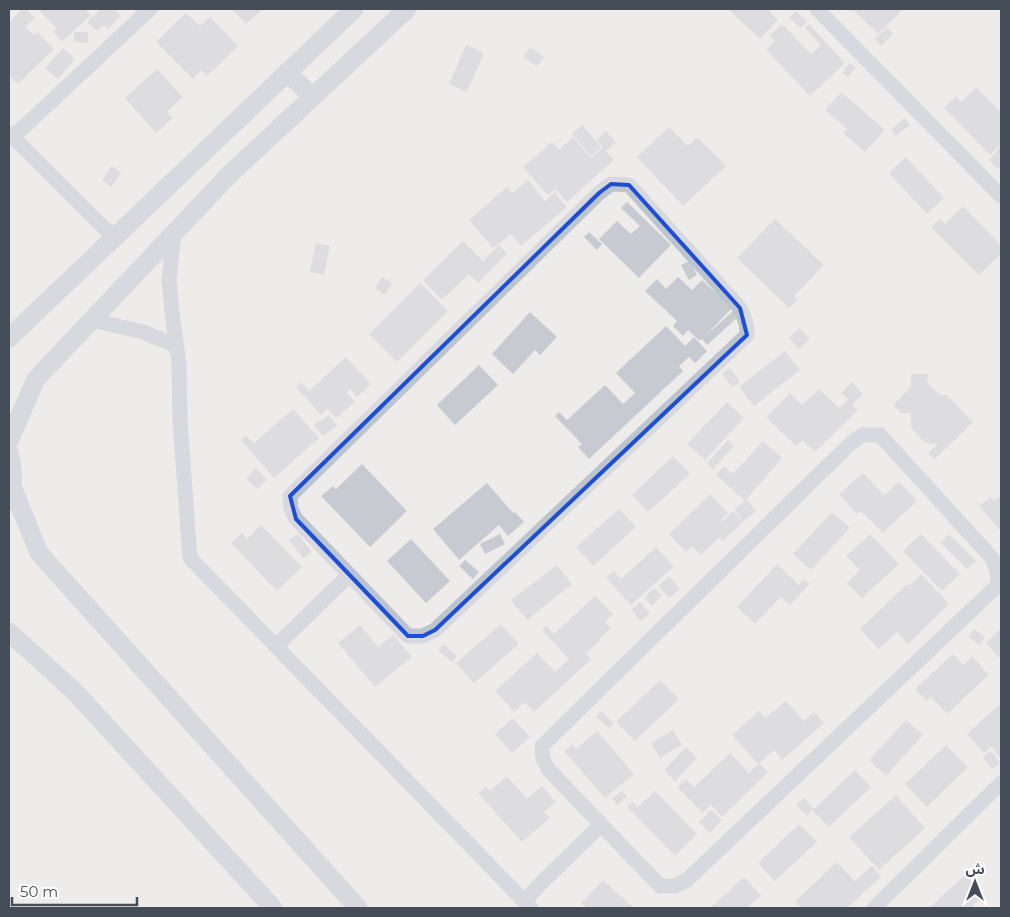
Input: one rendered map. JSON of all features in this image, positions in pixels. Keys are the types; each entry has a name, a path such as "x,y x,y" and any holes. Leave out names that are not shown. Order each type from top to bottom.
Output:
{"street":[{"path":"116,236 104,228 11,135 150,9"},
{"path":"9,338 354,9"},
{"path":"9,441 36,379 230,174 407,9"},
{"path":"817,9 1001,196"},
{"path":"287,72 313,97"},
{"path":"611,184 629,185 740,308 745,319 747,335 435,630 423,636 408,636 349,574 296,519 291,509 290,496 599,192 611,184"},
{"path":"174,233 169,280 179,365 180,421 190,558 527,905 541,883 601,825"},
{"path":"92,320 143,332 176,346"},
{"path":"863,435 880,435 992,558 999,580 998,585 686,880 675,886 660,886 601,825 548,769 543,760 542,746 851,443 863,435"},
{"path":"9,452 13,474 11,498 39,554 358,908"},
{"path":"276,646 349,574"},
{"path":"9,632 75,692 273,908"},
{"path":"874,908 1001,783"}],"highlighted area":[{"path":"611,184 629,185 740,308 747,335 435,630 423,636 408,636 296,519 290,496 599,193"}],"building":[{"path":"22,9 26,9 35,18 25,27 34,35 37,32 54,49 18,84 9,75 9,22"},
{"path":"38,9 85,9 91,15 62,42 53,32 57,29"},
{"path":"101,9 115,9 121,16 108,29 104,25 97,31 87,22"},
{"path":"232,9 263,9 246,24"},
{"path":"728,9 767,9 778,20 760,39"},
{"path":"852,9 903,9 878,34"},
{"path":"796,11 807,21 801,28 789,18"},
{"path":"186,13 200,26 210,17 238,46 207,76 201,70 193,79 156,42"},
{"path":"782,24 811,54 821,45 805,28 809,24 845,63 810,96 766,50 775,41 770,35"},
{"path":"887,27 893,34 881,46 875,39"},
{"path":"74,32 88,32 88,43 74,42"},
{"path":"466,45 484,53 467,92 449,84"},
{"path":"530,47 544,57 537,66 523,57"},
{"path":"63,48 75,59 58,79 45,68"},
{"path":"849,63 856,68 848,77 842,73"},
{"path":"157,69 183,97 167,112 173,118 156,133 125,98"},
{"path":"976,87 1001,112 1001,144 990,155 944,108 956,96 961,102"},
{"path":"841,92 885,130 865,152 843,133 847,129 825,110"},
{"path":"905,118 910,125 896,136 891,129"},
{"path":"582,125 601,147 591,156 572,134"},
{"path":"669,127 688,146 697,137 726,166 683,206 637,157"},
{"path":"606,131 616,142 606,151 614,160 567,202 555,189 548,195 523,167 552,142 559,150 573,137 591,158 603,147 596,140"},
{"path":"1001,146 1001,166 998,169 989,160"},
{"path":"906,157 944,198 927,214 889,173"},
{"path":"112,166 121,173 111,187 102,180"},
{"path":"528,180 545,201 555,192 567,207 521,246 511,234 493,248 469,220 507,187 512,193"},
{"path":"627,202 671,245 639,278 599,239 617,221 631,234 640,226 621,208"},
{"path":"963,206 1001,245 1001,254 979,275 931,227 940,219 945,224"},
{"path":"775,219 824,265 794,296 798,299 789,308 737,258"},
{"path":"589,232 602,244 597,250 584,237"},
{"path":"463,241 483,261 499,245 507,254 478,283 469,274 442,300 423,280"},
{"path":"316,243 330,246 324,275 310,272"},
{"path":"690,261 697,275 689,280 681,265"},
{"path":"382,277 392,283 385,295 375,288"},
{"path":"678,277 692,290 702,280 732,308 704,337 733,311 738,317 707,345 702,339 700,341 688,330 683,336 673,326 677,321 645,291 657,279 666,289"},
{"path":"420,283 448,311 397,362 369,334"},
{"path":"530,312 557,337 540,355 535,350 513,374 492,354"},
{"path":"666,326 685,346 694,337 707,351 695,363 689,357 679,366 683,371 589,459 578,447 582,444 555,416 559,412 567,420 605,385 623,404 635,393 616,373"},
{"path":"799,328 810,339 799,349 789,338"},
{"path":"785,351 800,370 754,406 739,387"},
{"path":"346,357 371,384 357,397 350,389 346,392 355,402 336,418 327,408 321,415 296,387 301,382 309,391"},
{"path":"479,365 498,385 455,425 437,405"},
{"path":"730,368 740,382 732,387 722,373"},
{"path":"911,374 928,374 927,382 940,395 947,395 973,422 934,460 928,453 938,444 925,443 911,428 911,413 901,413 893,405 911,387"},
{"path":"852,382 863,394 852,405 858,410 815,452 803,440 796,446 766,417 790,393 802,405 819,389 839,408 848,399 841,393"},
{"path":"727,402 744,418 705,460 687,444"},
{"path":"293,409 319,438 274,478 241,440 246,436 254,443"},
{"path":"329,415 337,426 323,436 314,425"},
{"path":"728,440 734,446 713,469 707,463"},
{"path":"763,441 782,458 745,501 716,475 724,466 733,474"},
{"path":"673,456 690,474 648,512 632,495"},
{"path":"362,464 407,511 370,547 321,496 333,486 336,489"},
{"path":"256,468 267,480 257,489 246,478"},
{"path":"863,473 884,495 899,482 917,501 883,533 861,511 857,514 839,494"},
{"path":"487,483 513,513 515,512 524,522 508,536 499,525 459,560 433,529"},
{"path":"710,494 728,513 721,520 722,522 733,511 743,522 723,541 719,537 701,555 692,546 686,552 669,534"},
{"path":"1001,495 1001,531 979,506 990,497 994,501"},
{"path":"747,500 756,512 743,521 734,509"},
{"path":"619,509 636,527 593,566 576,547"},
{"path":"832,512 850,528 811,570 793,554"},
{"path":"261,525 302,567 277,591 231,543 242,533 247,539"},
{"path":"298,534 312,552 303,558 289,540"},
{"path":"500,534 505,544 485,554 480,544"},
{"path":"870,534 899,564 862,598 847,583 860,570 846,556"},
{"path":"921,534 960,574 942,591 903,551"},
{"path":"949,534 976,561 967,569 941,543"},
{"path":"411,539 450,581 426,603 387,561"},
{"path":"656,547 674,566 631,605 606,578 614,571 621,579"},
{"path":"465,560 479,572 473,579 459,566"},
{"path":"777,564 799,585 804,579 810,584 790,605 781,597 755,624 737,607"},
{"path":"557,565 572,584 527,620 511,600"},
{"path":"921,574 949,604 908,644 897,632 879,649 860,629 907,584 909,586"},
{"path":"669,576 680,589 669,598 658,586"},
{"path":"654,588 662,595 652,606 644,598"},
{"path":"595,596 613,614 605,622 611,628 586,654 591,659 534,712 525,702 514,712 495,691 537,653 555,672 569,659 542,630 546,626 554,634"},
{"path":"640,602 650,613 641,621 631,610"},
{"path":"501,624 519,644 474,683 456,663"},
{"path":"360,625 378,647 393,635 412,657 375,687 338,643"},
{"path":"1001,628 1001,659 986,643"},
{"path":"974,629 985,637 979,645 968,637"},
{"path":"444,644 457,656 452,662 438,651"},
{"path":"953,654 963,665 972,656 989,675 947,714 931,697 927,701 915,689"},
{"path":"660,680 679,699 635,741 616,722"},
{"path":"786,701 804,721 814,712 824,723 782,760 774,750 759,763 768,772 722,817 711,805 703,813 677,787 686,779 694,787 730,753 749,773 758,764 732,735 759,711 765,718"},
{"path":"1001,703 1001,758 991,747 984,753 967,734"},
{"path":"601,711 614,723 609,728 596,717"},
{"path":"512,718 530,737 512,753 495,734"},
{"path":"906,720 923,735 886,776 869,760"},
{"path":"673,730 682,745 660,758 651,743"},
{"path":"597,731 634,774 605,798 564,751 572,744 576,749"},
{"path":"946,745 968,767 927,807 905,784"},
{"path":"686,747 697,758 675,781 664,770"},
{"path":"991,751 1000,763 992,769 983,757"},
{"path":"855,770 871,787 829,827 812,810 807,816 796,805 804,798 814,809"},
{"path":"507,776 527,799 542,786 556,802 544,812 550,818 522,842 478,793 486,787 490,791"},
{"path":"622,791 627,797 617,805 612,798"},
{"path":"655,791 697,834 675,856 627,807 633,802 638,807"},
{"path":"896,795 925,828 879,870 849,837"},
{"path":"711,810 722,820 710,833 699,822"},
{"path":"799,824 817,842 775,881 758,863"},
{"path":"837,862 855,881 872,866 881,877 847,908 801,908 795,901"},
{"path":"965,875 984,896 970,908 929,908"},
{"path":"744,877 761,895 747,908 710,908"},
{"path":"603,880 634,908 587,908 581,903"}]}
